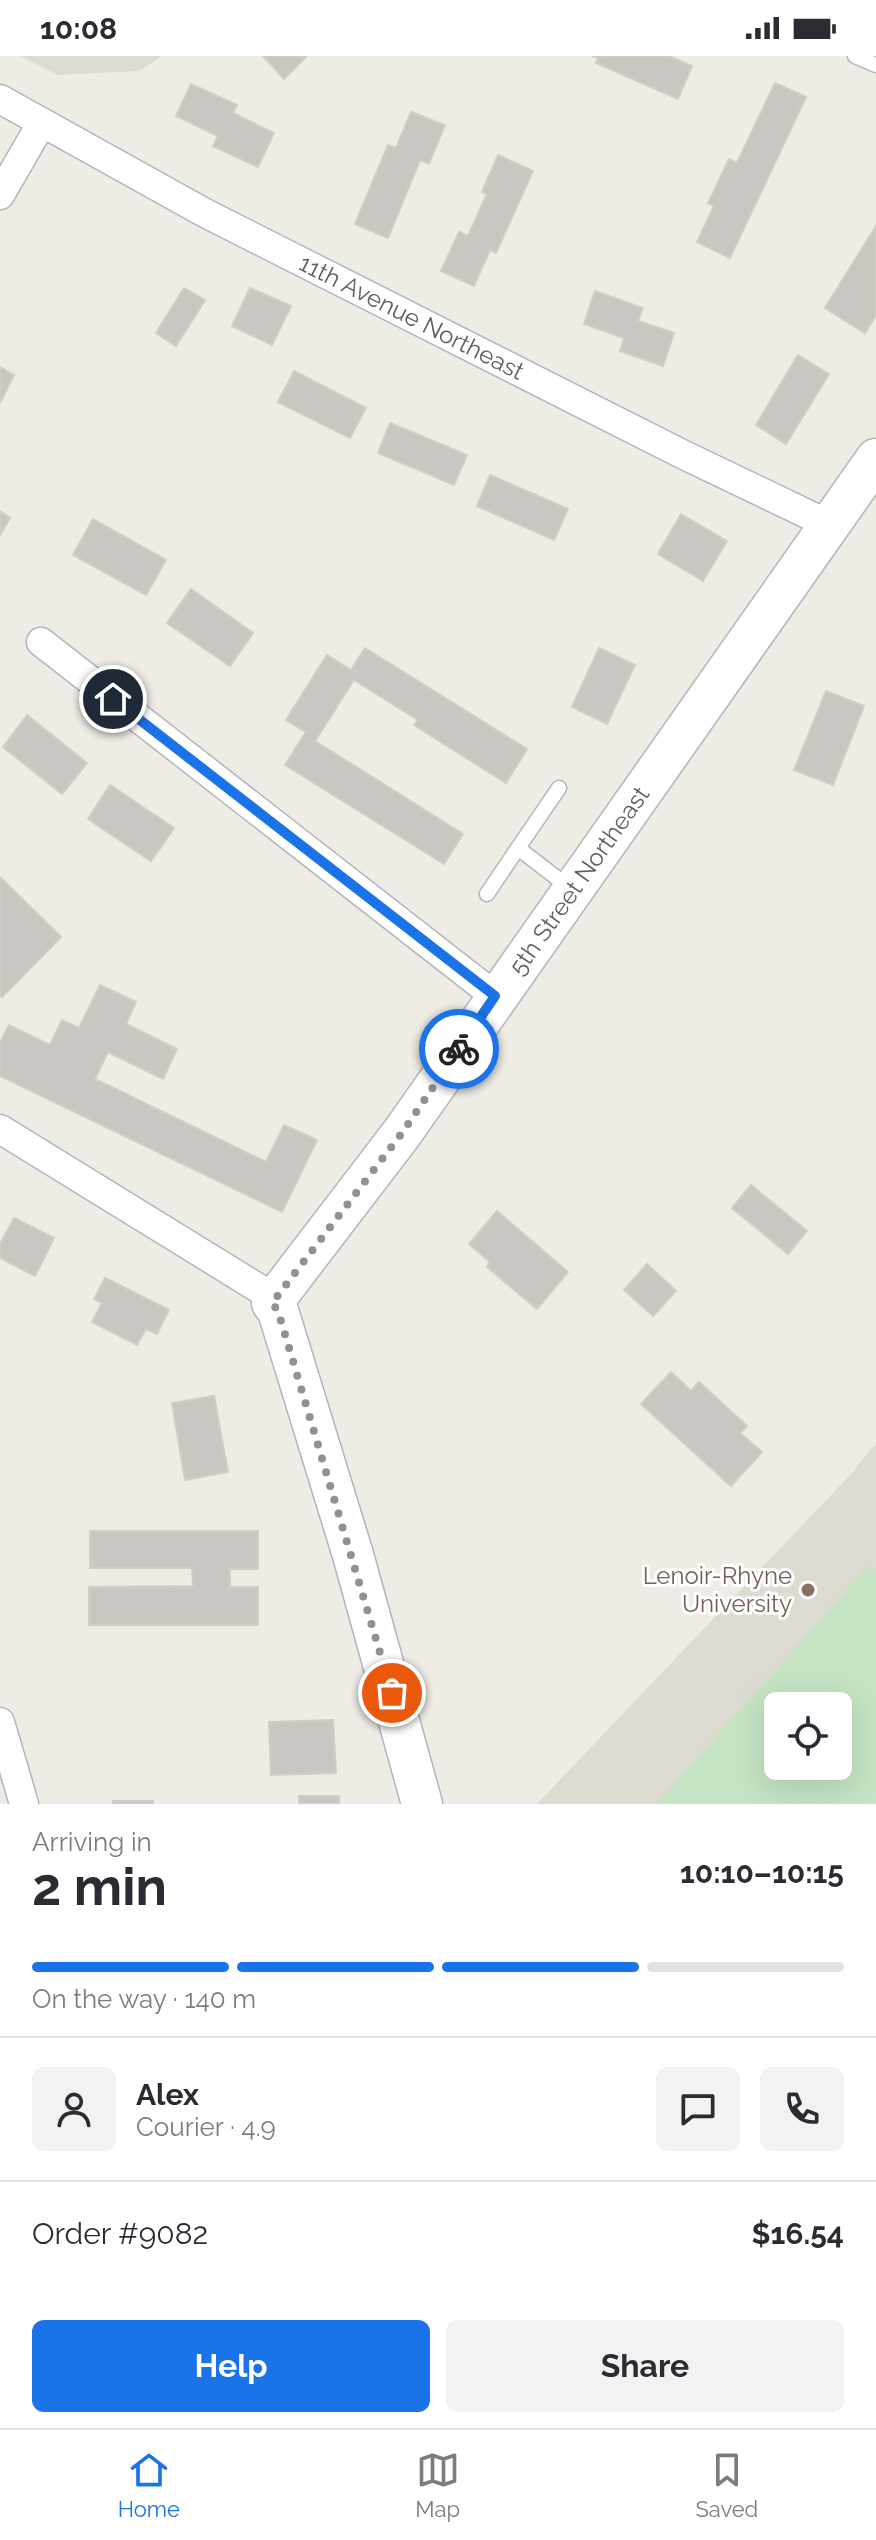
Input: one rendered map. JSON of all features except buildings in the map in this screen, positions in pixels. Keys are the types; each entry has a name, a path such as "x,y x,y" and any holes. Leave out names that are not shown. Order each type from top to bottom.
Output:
{"street":[{"name":"11th Avenue Northeast","path":"0,99 205,213 682,454 830,525"},
{"path":"0,195 41,124"},
{"name":"5th Street Northeast","path":"272,1303 402,1133 495,996 876,459"},
{"path":"41,642 495,996"},
{"path":"0,1129 263,1291 278,1311 353,1555 422,1804"},
{"path":"0,1722 24,1804"}],"lane":[{"path":"855,56 876,65"},
{"path":"487,894 559,788"},
{"path":"518,848 571,889"}],"shaded area":[{"path":"20,56 162,56 139,71 58,75"},
{"name":"Lenoir-Rhyne University","path":"876,1443 876,1804 537,1804 852,1473"}],"green space":[{"path":"869,1565 876,1570 876,1804 656,1804"}],"way so far":[{"path":"392,1693 278,1311 272,1303 402,1133 459,1049"}],"place":[{"name":"Lenoir-Rhyne University","path":"808,1590"}],"route":[{"path":"113,699 495,996 459,1049"}]}
